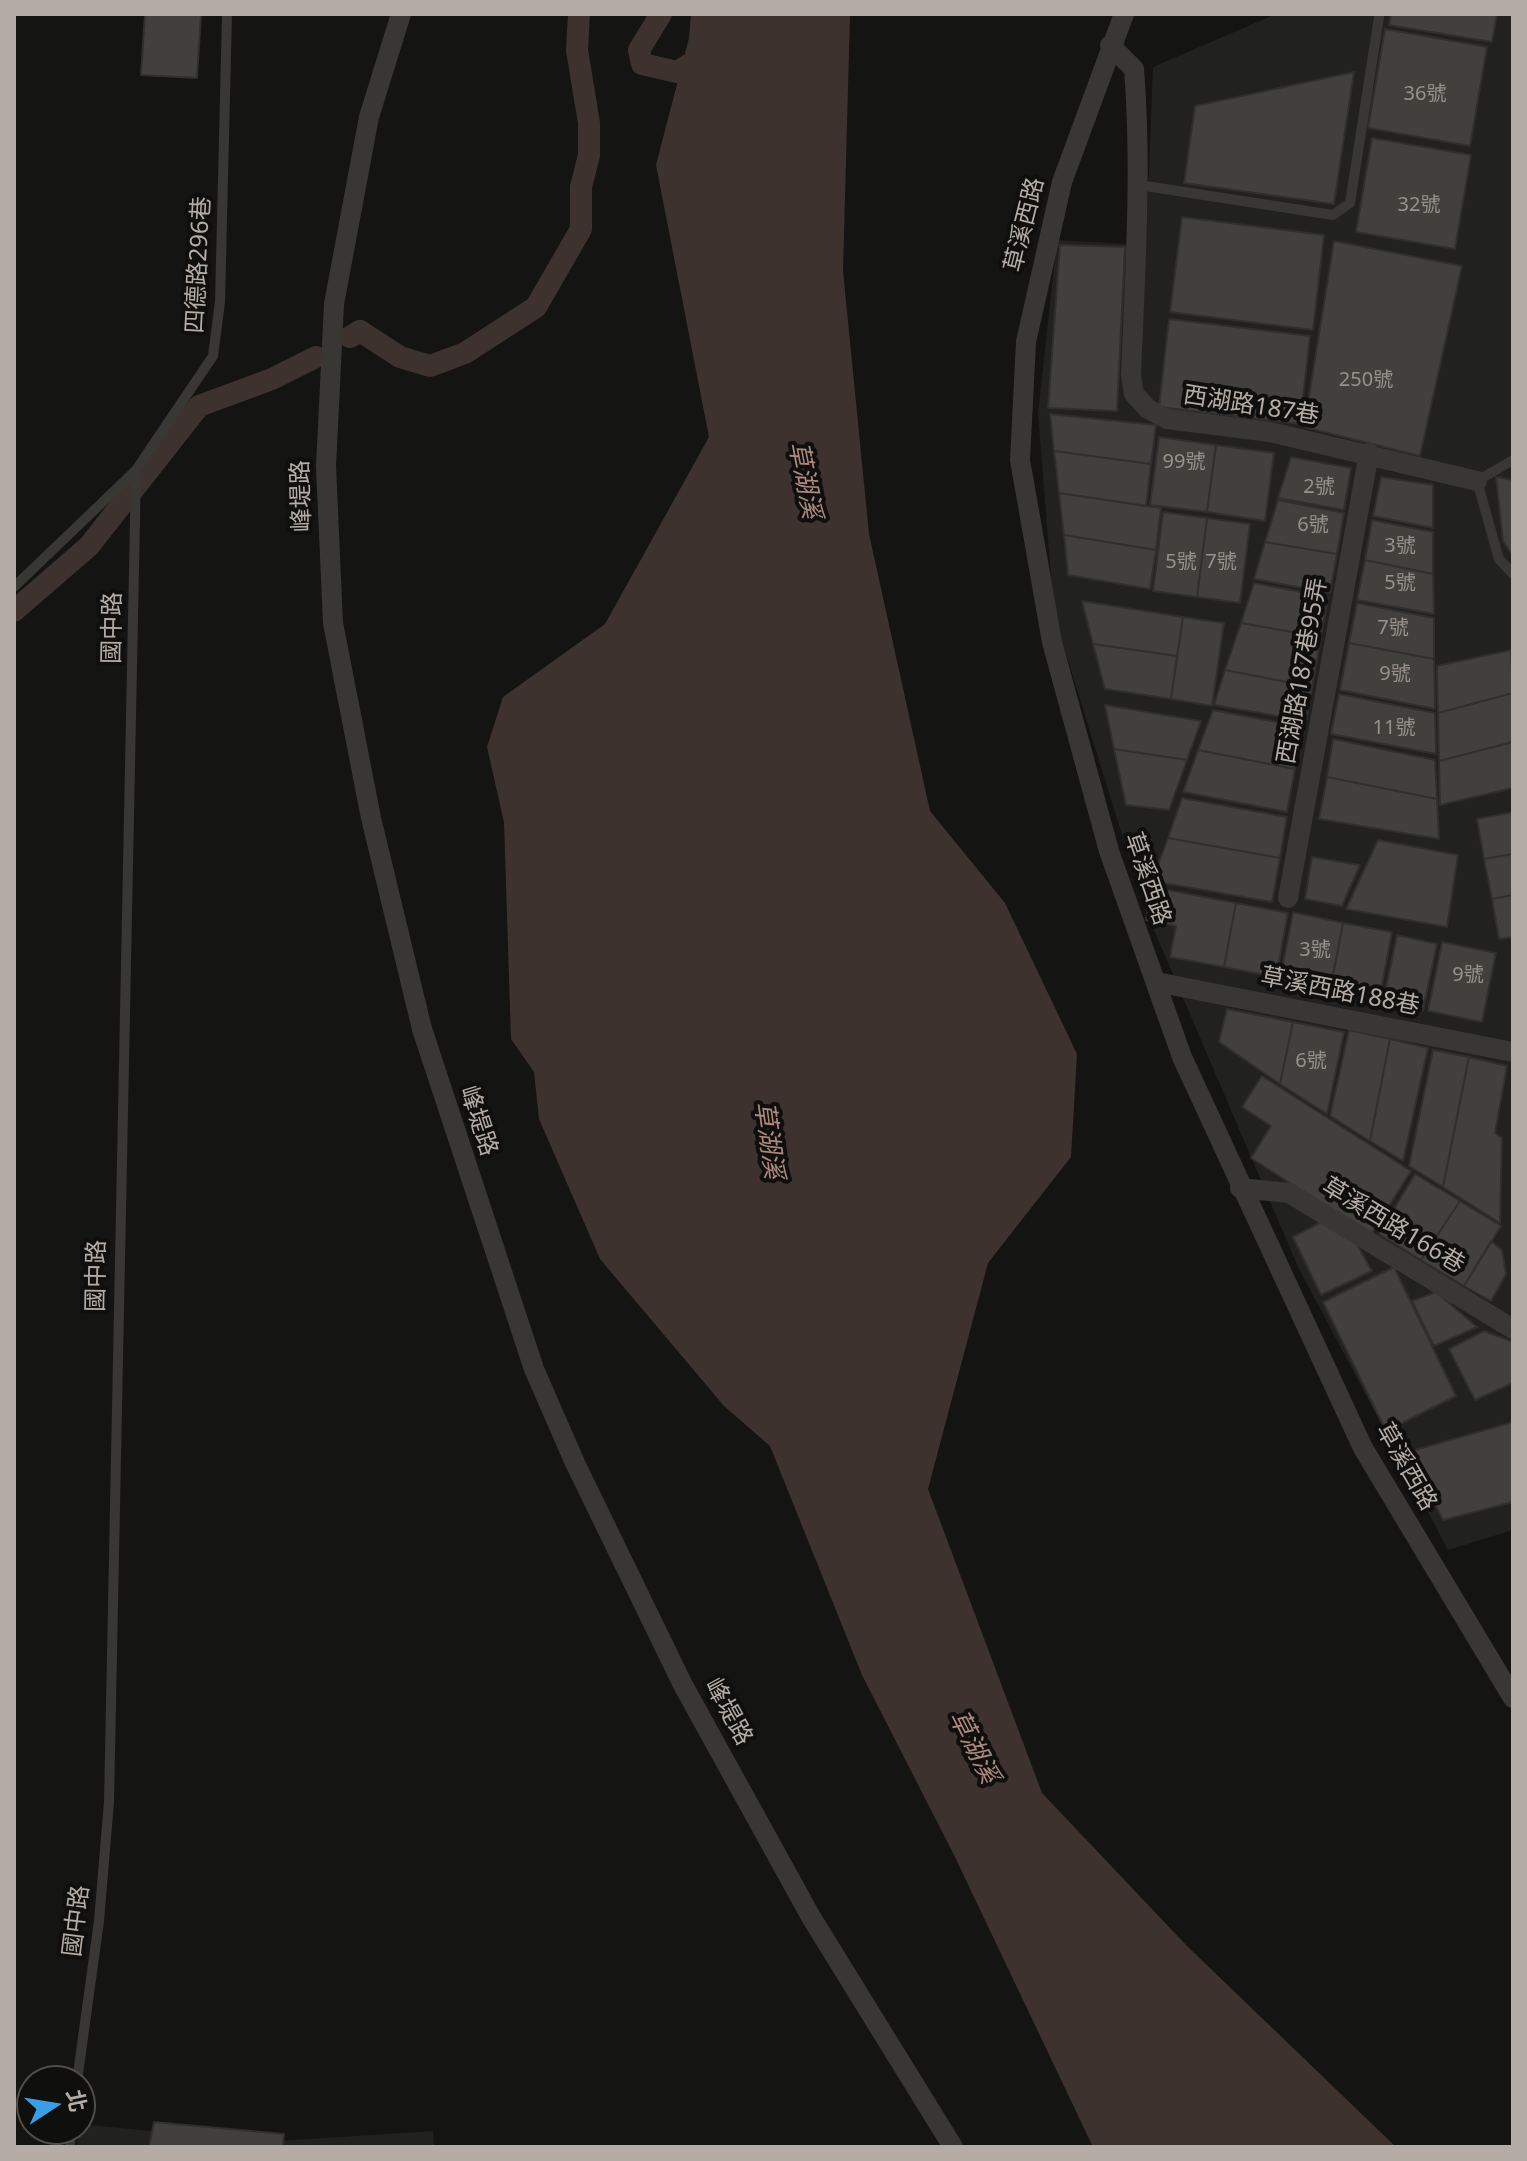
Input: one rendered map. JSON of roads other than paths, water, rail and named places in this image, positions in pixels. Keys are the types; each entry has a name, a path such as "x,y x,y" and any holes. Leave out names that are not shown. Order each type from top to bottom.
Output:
{"street":[{"name":"峰堤路","path":"401,14 369,117 334,304 326,466 333,623 371,818 422,1029 490,1247 534,1369 575,1463 706,1726 811,1917 953,2147"},
{"name":"草溪西路","path":"1124,14 1110,45 1062,182 1042,258 1026,342 1020,460 1052,642 1109,851 1182,1057 1363,1448 1513,1698"},
{"name":"西湖路187巷","path":"1110,45 1134,69 1139,185 1131,375 1134,394 1148,409 1167,419 1270,432 1477,481"},
{"name":"西湖路187巷95弄","path":"1288,898 1369,453"},
{"name":"草溪西路188巷","path":"1156,982 1513,1052"},
{"name":"草溪西路166巷","path":"1240,1188 1289,1193 1513,1329"}],"lane":[{"name":"四德路296巷","path":"14,587 136,471 213,356 220,302 227,14"},
{"path":"1139,185 1333,215 1341,210 1350,203 1379,17"},
{"path":"1513,460 1477,481 1499,559 1513,574"},
{"name":"國中路","path":"79,2065 99,1921 109,1802 136,471"}],"water":[{"name":"草湖溪","path":"691,14 850,14 843,271 869,534 930,811 1005,903 1077,1054 1071,1157 988,1263 928,1489 1042,1793 1187,1946 1396,2147 1093,2147 954,1855 862,1675 770,1446 724,1406 600,1259 539,1119 534,1072 511,1039 504,822 487,747 503,697 605,624 709,437 656,165 689,38"}],"waterway":[{"path":"350,337 360,331 400,357 430,366 465,353 536,307 581,229 581,187 589,155 589,123 577,50 579,14"},
{"path":"661,14 639,50 642,64 677,72 705,55"},
{"path":"14,611 89,546 199,406 272,379 316,357"}]}
